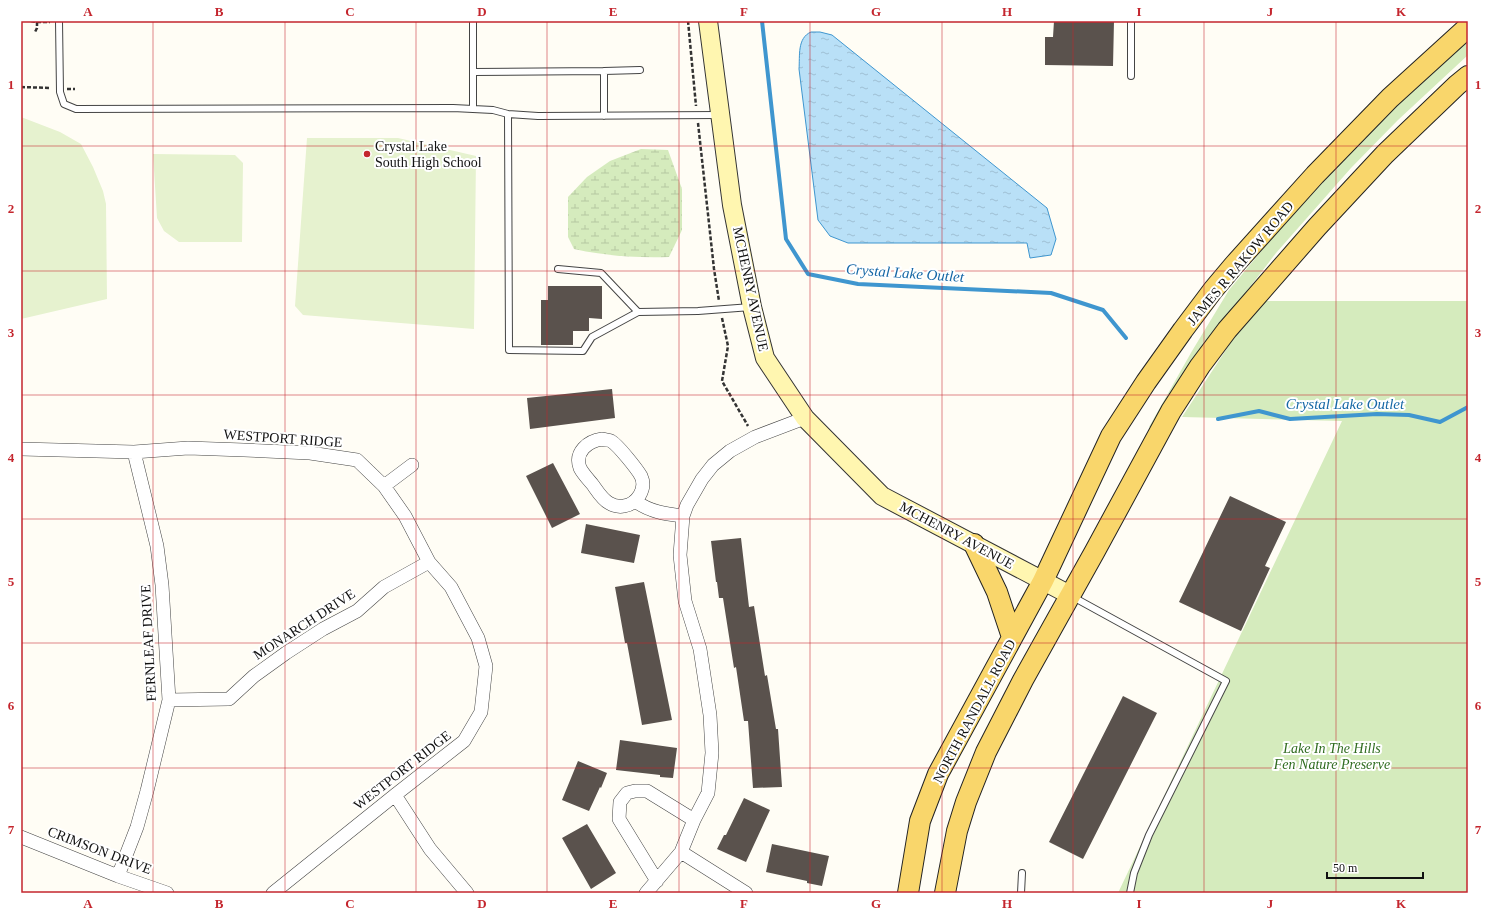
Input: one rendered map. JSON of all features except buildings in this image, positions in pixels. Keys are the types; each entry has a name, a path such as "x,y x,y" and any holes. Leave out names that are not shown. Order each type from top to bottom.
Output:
{"main road":[{"name":"JAMES R RAKOW ROAD","path":"1043,581 1111,436 1160,361 1213,290 1315,175 1384,103 1468,27"},
{"path":"1070,595 1171,411 1200,366 1227,330 1317,227 1385,154 1468,76"},
{"path":"974,544 997,592 1012,637"},
{"name":"NORTH RANDALL ROAD","path":"908,893 920,821 938,774 1043,581"},
{"name":"NORTH RANDALL ROAD","path":"945,893 957,831 966,802 986,752 1023,680 1070,595"}],"street":[{"name":"MCHENRY AVENUE","path":"708,21 732,205 752,307 765,358 805,418 882,496 1070,595"},
{"path":"646,893 681,852 694,820 708,793 712,752 710,715 700,649 685,600 680,555 683,516 687,505 712,464 730,451 755,437 805,418"},
{"path":"602,439 611,441 618,446 641,477 642,485 640,494 635,501 620,507 604,500 580,469 580,456 586,445 594,440 602,439"},
{"name":"WESTPORT RIDGE","path":"21,449 134,452 188,448 310,454 357,460 384,486 405,516 429,562 450,587 478,638 486,666 481,712 464,741 273,893"},
{"name":"FERNLEAF DRIVE","path":"118,876 137,827 169,700 162,585 157,546 134,452"},
{"path":"384,486 412,465"},
{"path":"635,501 644,508 683,516"},
{"name":"MONARCH DRIVE","path":"169,700 228,698 254,676 286,653 357,610 384,587 429,562"},
{"path":"657,881 619,819 620,802 627,793 647,791 694,820"},
{"path":"395,795 430,849 466,893"},
{"name":"CRIMSON DRIVE","path":"21,837 118,876 167,893"},
{"path":"681,852 747,893"}],"lane":[{"path":"59,21 60,92 64,104 76,109 473,109 493,110 508,114 538,116 721,115"},
{"path":"473,21 473,109"},
{"path":"1131,21 1131,76"},
{"path":"473,72 640,70"},
{"path":"604,71 604,116"},
{"path":"508,114 509,350 583,351 592,337 638,312 698,311 752,307"},
{"path":"558,269 601,273 638,312"},
{"path":"1070,595 1226,681 1149,835 1134,873 1130,893"},
{"path":"1021,893 1022,873"}],"path":[{"path":"31,21 50,22"},
{"path":"688,21 696,104"},
{"path":"35,32 37,22"},
{"path":"21,88 51,88"},
{"path":"67,88 75,89"},
{"path":"698,126 718,296"},
{"path":"723,321 728,346 722,381 755,437"}],"green space":[{"path":"1468,37 1468,55 1398,120 1351,168 1276,253 1213,335 1152,428 1149,427 1229,290 1283,225 1360,139"},
{"path":"21,117 60,132 81,144 93,167 103,191 106,204 107,299 21,319"},
{"path":"307,138 398,138 476,156 474,329 303,315 295,306"},
{"path":"641,149 668,150 682,189 682,230 669,257 621,256 574,249 568,237 568,197 587,177 610,161"},
{"path":"153,154 235,155 243,163 242,242 179,242 164,231 157,218"},
{"name":"Lake In The Hills Fen Nature Preserve","path":"1258,301 1468,301 1468,893 1118,893 1342,421 1182,417"}],"water":[{"path":"811,32 820,32 832,35 1047,208 1056,239 1051,255 1030,258 1027,243 848,243 830,236 818,220 799,69 801,43 803,38"}],"waterway":[{"name":"Crystal Lake Outlet","path":"762,21 786,239 808,274 858,284 1051,293 1103,310 1126,338"},
{"name":"Crystal Lake Outlet","path":"1218,419 1259,411 1290,419 1377,414 1409,415 1440,422 1468,407"}],"place":[{"name":"Crystal Lake South High School","path":"367,154"}]}
